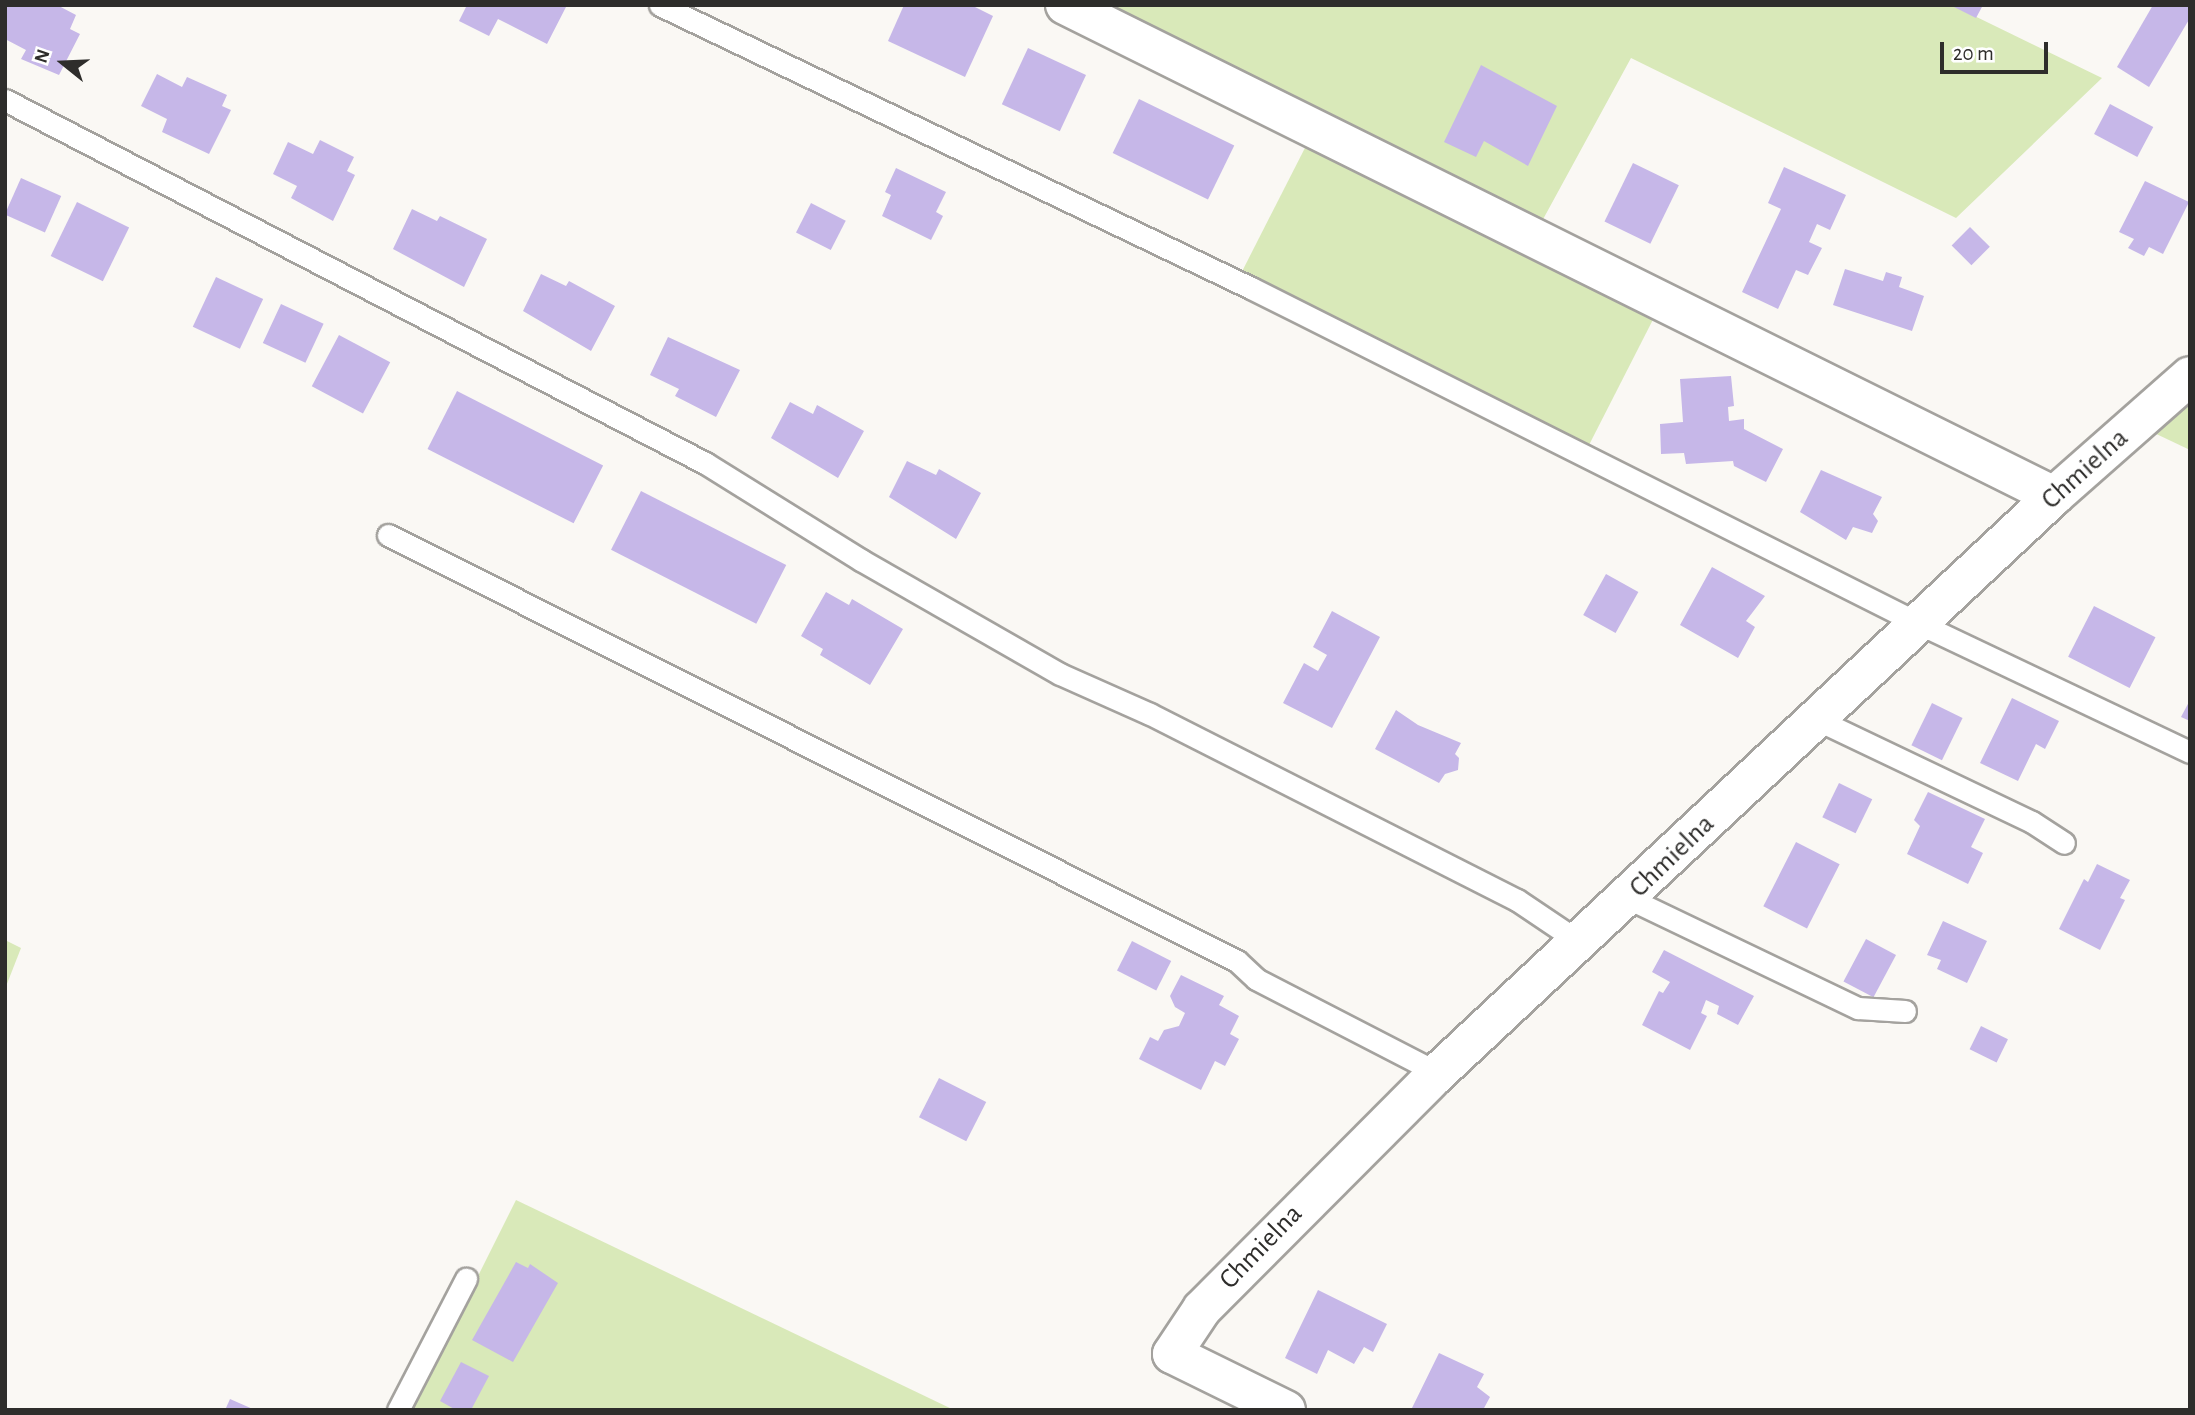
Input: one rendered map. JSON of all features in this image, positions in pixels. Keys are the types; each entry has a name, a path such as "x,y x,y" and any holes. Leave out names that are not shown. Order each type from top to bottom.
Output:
{"street":[{"path":"1065,5 2054,496"},
{"name":"Chmielna","path":"1286,1410 1172,1354 1202,1309 1268,1238 1438,1073 1581,943 2054,496 2190,376"}],"lane":[{"path":"660,5 1251,288 1917,623 2189,752"},
{"path":"5,100 705,463 861,560 1060,674 1150,714 1517,900 1581,943"},
{"path":"388,535 1237,961 1256,979 1438,1073"},
{"path":"1816,719 2032,822 2064,843"},
{"path":"1628,898 1858,1009 1905,1011"},
{"path":"398,1410 466,1279"}],"green space":[{"path":"1097,5 1952,5 2102,78 1956,218 1631,58 1541,223"},
{"path":"1309,140 1655,316 1586,452 1240,275"},
{"path":"2190,394 2190,450 2150,431"},
{"path":"5,940 21,948 5,989"},
{"path":"516,1200 954,1410 411,1410"}],"building":[{"path":"5,5 57,5 76,15 70,29 80,34 59,75 21,59 26,50 5,39"},
{"path":"467,5 566,7 547,44 498,19 489,36 459,21"},
{"path":"904,5 971,5 993,16 965,77 888,41"},
{"path":"1950,5 1983,5 1976,18"},
{"path":"2153,5 2190,5 2190,18 2149,87 2117,67"},
{"path":"1028,48 1086,75 1060,131 1002,104"},
{"path":"1481,65 1557,106 1528,166 1484,141 1476,157 1444,142"},
{"path":"157,74 182,87 187,77 227,95 222,106 231,110 209,154 162,132 167,119 141,106"},
{"path":"1139,99 1234,145 1208,199 1113,153"},
{"path":"2110,104 2153,127 2137,157 2094,134"},
{"path":"320,140 354,157 347,171 355,175 333,221 291,198 297,186 273,174 288,142 313,154"},
{"path":"1633,163 1679,185 1650,244 1605,221"},
{"path":"1784,167 1846,195 1830,230 1817,224 1809,242 1822,248 1808,275 1796,270 1778,309 1742,292 1781,209 1768,203"},
{"path":"896,168 946,192 936,212 943,216 931,240 882,216 891,195 885,192"},
{"path":"21,178 61,196 45,232 5,215"},
{"path":"2145,181 2189,202 2163,254 2149,247 2144,256 2128,248 2134,239 2119,232"},
{"path":"77,202 129,227 103,281 51,256"},
{"path":"811,203 846,221 831,250 796,232"},
{"path":"412,209 437,221 440,216 487,239 464,287 393,249"},
{"path":"1970,227 1990,247 1971,265 1952,245"},
{"path":"1845,269 1883,281 1886,272 1902,277 1899,287 1924,296 1912,331 1833,305"},
{"path":"541,274 566,286 569,281 615,306 591,351 523,311"},
{"path":"216,277 263,299 240,349 193,327"},
{"path":"281,304 324,324 305,363 263,343"},
{"path":"339,335 390,362 363,413 312,386"},
{"path":"668,337 740,370 716,417 675,396 679,389 650,375"},
{"path":"1731,376 1734,406 1728,407 1729,421 1744,419 1744,429 1783,449 1766,482 1734,466 1733,461 1686,464 1684,453 1661,454 1660,424 1683,422 1680,379"},
{"path":"457,391 603,465 574,523 427,449"},
{"path":"790,402 813,414 817,405 864,431 838,478 771,438"},
{"path":"907,461 936,475 939,469 981,493 956,539 889,497"},
{"path":"1821,470 1882,497 1873,514 1878,521 1872,533 1853,527 1846,540 1800,512"},
{"path":"641,491 786,565 756,624 611,550"},
{"path":"1712,567 1765,596 1746,621 1755,627 1738,658 1680,625"},
{"path":"1606,574 1638,592 1616,633 1583,615"},
{"path":"826,592 849,605 852,599 903,629 870,685 820,655 823,649 801,636"},
{"path":"2094,606 2155,637 2130,688 2068,657"},
{"path":"1332,611 1380,637 1332,728 1283,703 1304,663 1318,671 1327,655 1313,647"},
{"path":"2012,698 2059,721 2045,749 2036,744 2018,781 1980,763"},
{"path":"2190,700 2190,721 2181,717"},
{"path":"1932,703 1963,718 1942,760 1911,745"},
{"path":"1396,710 1418,725 1461,743 1455,754 1459,758 1458,770 1445,774 1439,783 1375,749"},
{"path":"1839,783 1872,799 1856,833 1822,817"},
{"path":"1928,792 1985,819 1971,847 1983,853 1968,884 1907,854 1920,826 1914,820"},
{"path":"1796,842 1840,864 1807,928 1763,906"},
{"path":"2097,864 2130,880 2120,898 2125,900 2100,950 2059,929 2084,879 2088,882"},
{"path":"1943,921 1987,941 1967,983 1937,969 1941,960 1927,955"},
{"path":"1866,939 1896,955 1873,997 1843,981"},
{"path":"1132,941 1171,961 1156,990 1117,970"},
{"path":"1664,950 1754,996 1738,1025 1717,1014 1719,1006 1706,1000 1701,1013 1707,1016 1690,1050 1642,1025 1659,991 1663,993 1670,982 1652,972"},
{"path":"1181,975 1224,996 1219,1005 1239,1016 1230,1034 1239,1039 1225,1066 1215,1061 1201,1090 1139,1059 1150,1037 1158,1041 1164,1030 1179,1026 1185,1013 1175,1007 1170,996"},
{"path":"1981,1026 2008,1039 1997,1063 1970,1049"},
{"path":"939,1078 986,1102 966,1141 919,1117"},
{"path":"516,1262 528,1268 530,1264 558,1283 513,1362 472,1340"},
{"path":"1318,1290 1387,1324 1373,1352 1364,1347 1354,1364 1328,1350 1317,1374 1285,1358"},
{"path":"1439,1353 1484,1374 1477,1387 1490,1397 1483,1410 1411,1410"},
{"path":"461,1362 489,1376 471,1410 456,1410 440,1401"},
{"path":"230,1399 255,1410 226,1408"}]}
